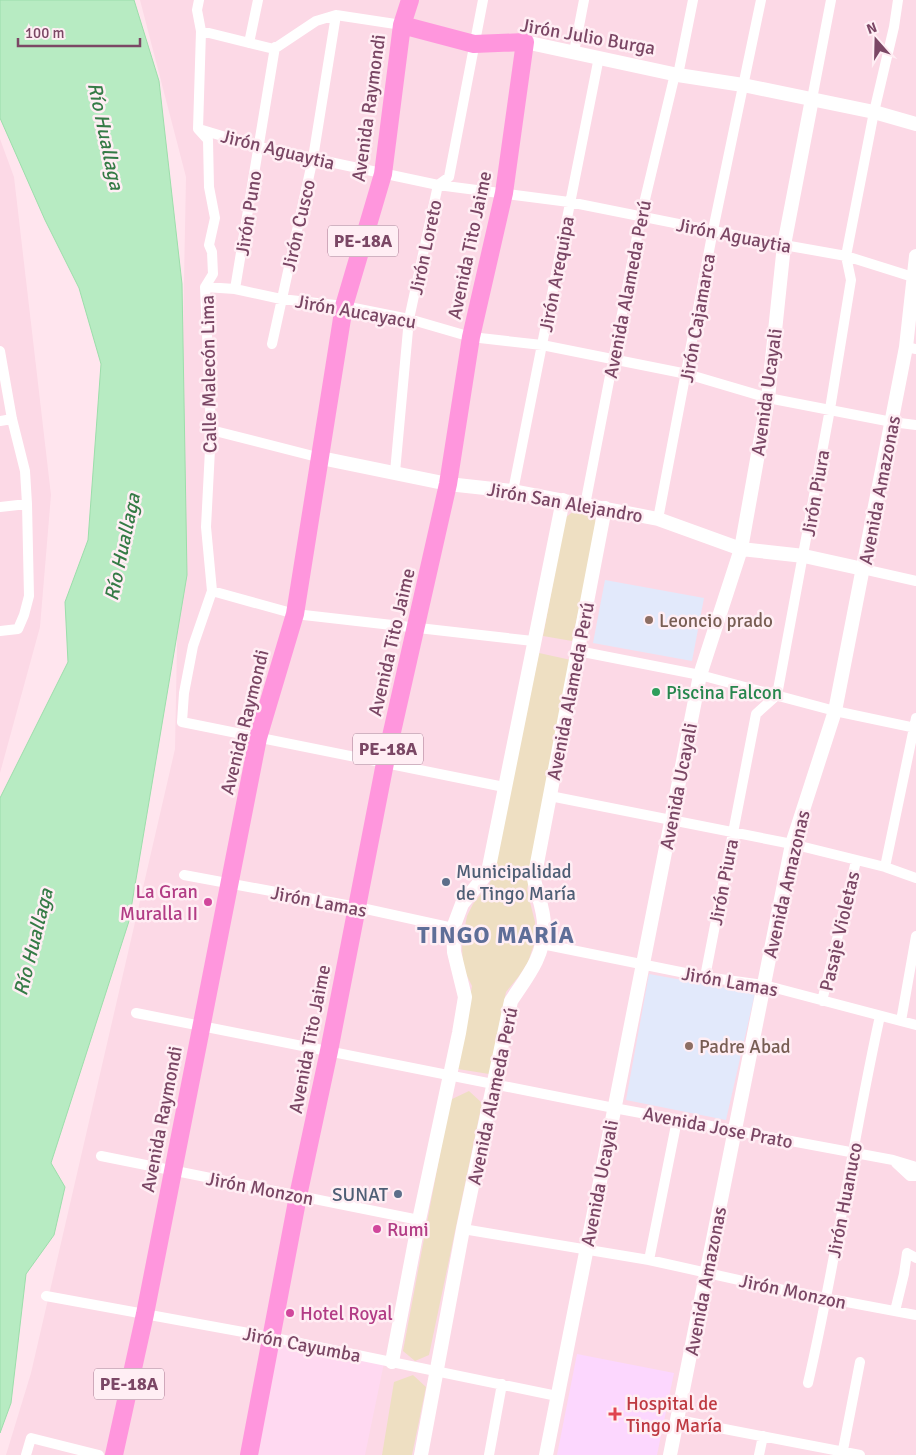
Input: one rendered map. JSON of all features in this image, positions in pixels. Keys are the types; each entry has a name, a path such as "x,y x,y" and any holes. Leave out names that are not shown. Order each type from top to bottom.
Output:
{"highway":[{"name":"Avenida Raymondi","path":"114,1455 173,1171 258,738 295,614 344,306 383,174 402,25 410,0"},
{"name":"Jirón Julio Burga","path":"402,25 474,44 525,42"},
{"name":"Avenida Tito Jaime","path":"248,1455 385,763 448,484 471,337 504,193 525,42"}],"street":[{"name":"Calle Malecón Lima","path":"198,0 197,10 201,31 198,129 208,140 209,187 215,218 209,245 212,252 213,274 206,287 211,430 206,527 212,591 193,646 184,693 182,722 258,738"},
{"path":"249,43 258,0"},
{"name":"Jirón Loreto","path":"395,472 409,319 438,185 449,177 483,0"},
{"path":"574,52 584,0"},
{"name":"Avenida Alameda Perú","path":"675,74 686,0"},
{"name":"Avenida Alameda Perú","path":"585,505 641,216 693,0"},
{"name":"Jirón Cajamarca","path":"658,519 713,230 761,0"},
{"name":"Avenida Ucayali","path":"546,1455 700,675 741,549 768,398 784,245 831,0"},
{"name":"Jirón Piura","path":"705,977 756,714 777,695 804,556 851,280 846,256 898,0"},
{"name":"Jirón Julio Burga","path":"276,47 316,21 336,15 402,25"},
{"name":"Jirón Cusco","path":"272,344 313,158 336,15"},
{"path":"201,31 268,48 276,47"},
{"name":"Jirón Julio Burga","path":"525,42 675,74 744,85 874,112 916,124"},
{"name":"Jirón Puno","path":"235,289 276,47"},
{"name":"Jirón Arequipa","path":"513,491 598,57"},
{"name":"Jirón Aguaytia","path":"198,129 259,147 438,185 569,202 846,256 914,278"},
{"name":"Avenida Amazonas","path":"670,1455 792,844 835,711 892,422 911,348 916,256"},
{"name":"Jirón Aucayacu","path":"206,287 235,289 281,299 344,306 409,319 471,337 542,345 613,359 687,374 768,398 916,425"},
{"path":"0,351 12,419 24,471 27,504 29,596 18,629 0,631"},
{"path":"0,421 12,419"},
{"name":"Jirón San Alejandro","path":"211,430 321,458 448,484 513,491 658,519 741,549 804,556 916,581"},
{"path":"392,1362 465,997 454,952 453,928 462,904 488,872 533,641 563,500"},
{"path":"0,508 27,504"},
{"name":"Avenida Alameda Perú","path":"421,1455 463,1229 512,1001 532,971 542,944 543,914 534,878 605,508"},
{"path":"212,591 295,614 417,626 533,641"},
{"path":"578,651 700,675 835,711 915,725 885,867"},
{"path":"258,738 504,787"},
{"path":"550,796 792,844 885,867 916,878"},
{"name":"Pasaje Violetas","path":"822,1001 856,860"},
{"name":"Jirón Lamas","path":"184,875 357,907 453,928"},
{"path":"901,1021 916,936"},
{"name":"Jirón Lamas","path":"542,944 705,977 764,985 916,1025"},
{"name":"Avenida Jose Prato","path":"136,1013 614,1108 893,1160 916,1167"},
{"name":"Jirón Huanuco","path":"808,1383 880,1016"},
{"path":"649,1260 677,1120"},
{"name":"Jirón Monzon","path":"101,1156 419,1220"},
{"path":"893,1160 910,1176 916,1176"},
{"name":"Jirón Monzon","path":"463,1229 649,1260 825,1298 916,1315"},
{"path":"895,1311 904,1274 911,1256"},
{"name":"Jirón Cayumba","path":"46,1296 270,1337 557,1396"},
{"path":"842,1453 860,1362"},
{"path":"489,1455 502,1384"},
{"path":"678,1420 860,1455"},
{"path":"759,1455 763,1436"},
{"path":"26,1455 31,1438 99,1455"}],"shaded area":[{"name":"TINGO MARÍA","path":"140,0 916,0 916,1455 6,1455 31,1373 175,749 186,177"},
{"path":"0,139 14,177 51,495 40,627 0,773"},
{"path":"584,508 591,512 597,524 572,641 543,636 565,518 575,510"},
{"name":"Leoncio prado","path":"605,580 704,598 692,661 593,643"},
{"path":"539,653 571,660 527,890 535,922 534,944 528,962 506,992 489,1074 458,1069 472,986 463,968 462,946 467,916 473,904 490,883"},
{"name":"Padre Abad","path":"649,974 755,993 726,1120 626,1100"},
{"path":"469,1091 482,1103 429,1355 415,1361 403,1351 450,1100"},
{"path":"275,1343 384,1363 365,1455 253,1455"},
{"name":"Hospital de Tingo María","path":"577,1354 674,1373 657,1455 557,1455"},
{"path":"413,1375 426,1387 412,1455 382,1455 394,1382"}],"water":[{"name":"Río Huallaga","path":"0,0 134,0 159,81 182,284 187,575 129,921 51,1163 65,1187 54,1235 26,1274 11,1403 0,1433 0,798 68,662 65,602 88,540 101,364 79,288 45,220 0,118"}],"place":[{"name":"Leoncio prado","path":"649,620"},
{"name":"Piscina Falcon","path":"656,692"},
{"name":"Municipalidad de Tingo María","path":"446,882"},
{"name":"La Gran Muralla II","path":"208,902"},
{"name":"Padre Abad","path":"689,1046"},
{"name":"SUNAT","path":"398,1194"},
{"name":"Rumi","path":"377,1229"},
{"name":"Hotel Royal","path":"290,1313"},
{"name":"Hospital de Tingo María","path":"615,1414"}],"district":[{"name":"TINGO MARÍA","path":"496,935"}]}
